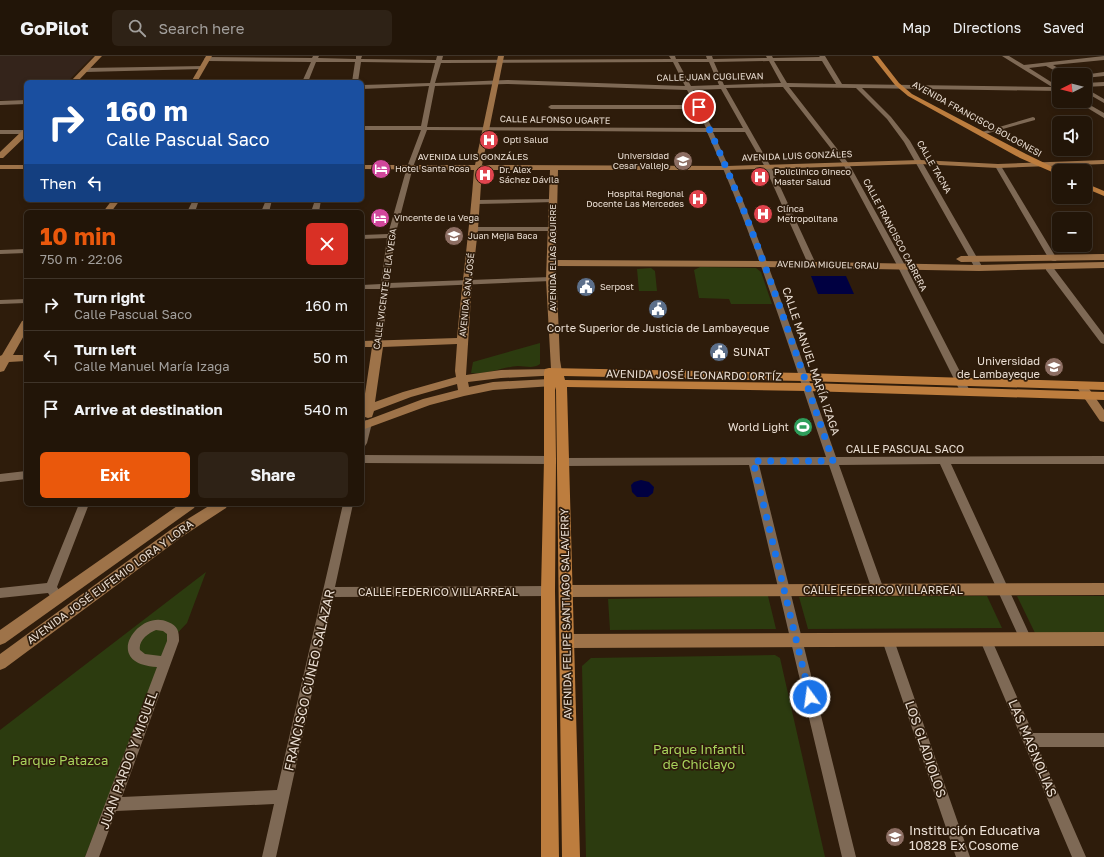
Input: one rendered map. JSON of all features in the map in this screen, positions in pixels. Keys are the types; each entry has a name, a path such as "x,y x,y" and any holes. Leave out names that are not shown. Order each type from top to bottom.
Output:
{"main road":[{"path":"75,80 99,56"},
{"name":"AVENIDA FRANCISCO BOLOGNESI","path":"874,56 903,88 917,100 1052,168"},
{"name":"AVENIDA FRANCISCO BOLOGNESI","path":"880,56 903,88 1052,168"},
{"path":"195,80 208,58"},
{"name":"AVENIDA SAN JOSÉ","path":"464,392 460,371 467,282 474,229 478,167 485,128 501,59"},
{"path":"0,156 24,134"},
{"name":"AVENIDA LUIS GONZÁLES","path":"364,167 727,168 920,162 1052,168"},
{"path":"1087,164 1104,162"},
{"path":"1092,166 1104,166"},
{"path":"0,167 24,167"},
{"name":"AVENIDA ELIAS AGUIRRE","path":"554,167 551,259 554,378"},
{"path":"1092,186 1104,190"},
{"path":"1092,188 1104,194"},
{"name":"AVENIDA MIGUEL GRAU","path":"977,263 1104,257"},
{"name":"AVENIDA MIGUEL GRAU","path":"551,259 810,260 977,263 1048,268 1104,266"},
{"path":"2,362 24,326"},
{"path":"364,344 462,342"},
{"name":"CALLE VICENTE DE LA VEGA","path":"366,410 378,343"},
{"path":"2,362 24,358"},
{"path":"492,374 554,378 493,386 464,392 427,402 364,424 366,410 421,390 461,380 492,374"},
{"name":"AVENIDA JOSÉ LEONARDO ORTÍZ","path":"554,378 912,385 1085,391 1104,396"},
{"name":"AVENIDA FELIPE SANTIAGO SALAVERRY","path":"554,378 556,461 566,591 570,857"},
{"name":"AVENIDA JOSÉ LEONARDO ORTÍZ","path":"1085,391 1104,386"},
{"path":"1085,391 1104,418"},
{"name":"AVENIDA FELIPE SANTIAGO SALAVERRY","path":"550,857 548,591 556,461"},
{"name":"AVENIDA JOSÉ EUFEMIO LORA Y LORA","path":"0,638 55,592 187,506"},
{"name":"AVENIDA JOSÉ EUFEMIO LORA Y LORA","path":"0,663 178,532 219,506"},
{"name":"CALLE FEDERICO VILLARREAL","path":"566,591 1104,589"},
{"path":"567,641 1104,640"}],"street":[{"path":"1005,56 1052,85"},
{"path":"208,58 501,59 823,57 840,86"},
{"path":"306,80 316,58"},
{"path":"355,80 359,58"},
{"name":"CALLE VICENTE DE LA VEGA","path":"378,343 391,236 410,167 424,129 432,85 440,58"},
{"name":"CALLE MANUEL MARÍA IZAGA","path":"673,58 699,107 727,168 763,260 878,590"},
{"path":"710,58 722,86 768,167 810,260"},
{"name":"CALLE FRANCISCO CABRERA","path":"770,58 786,85 846,164 900,262 963,387"},
{"path":"1024,67 1104,58"},
{"path":"1045,65 1052,71"},
{"path":"1045,65 1052,68"},
{"path":"86,70 202,68"},
{"path":"1034,74 1052,72"},
{"path":"1092,75 1104,74"},
{"name":"CALLE JUAN CUGLIEVAN","path":"364,87 496,83 688,88 786,85 903,88 1052,89"},
{"path":"1092,84 1104,84"},
{"path":"1095,84 1104,88"},
{"name":"CALLE TACNA","path":"858,86 890,118 920,162 977,263"},
{"path":"1092,89 1104,96"},
{"path":"1092,94 1104,101"},
{"path":"0,103 24,102"},
{"path":"551,107 699,107"},
{"path":"1091,108 1104,116"},
{"path":"984,132 1033,119"},
{"name":"CALLE ALFONSO UGARTE","path":"364,128 747,130"},
{"path":"0,132 24,132"},
{"path":"998,166 1054,259"},
{"path":"476,202 553,201"},
{"path":"474,229 552,229"},
{"path":"364,237 391,236"},
{"path":"0,252 24,251"},
{"path":"1048,268 1104,341"},
{"path":"364,287 551,279"},
{"path":"0,302 24,301"},
{"name":"CALLE PASCUAL SACO","path":"364,459 556,461 1104,460"},
{"path":"753,461 849,857"},
{"path":"944,461 1026,640"},
{"path":"0,478 24,475"},
{"path":"0,593 55,592 83,506"},
{"name":"FRANCISCO CÚNEO SALAZAR","path":"269,857 348,506"},
{"name":"CALLE FEDERICO VILLARREAL","path":"328,592 548,591"},
{"name":"LOS GLADIOLOS","path":"888,640 963,857"},
{"name":"LAS MAGNOLIAS","path":"986,640 1079,857"},
{"name":"JUAN PARDO Y MIGUEL","path":"92,857 113,804 164,662"},
{"path":"1029,740 1104,740"},
{"path":"113,804 282,797"}],"shaded area":[{"path":"0,56 93,56 69,80 24,80 24,100 0,100"},
{"path":"811,276 846,276 854,294 818,294"},
{"path":"641,480 649,482 654,487 653,493 648,497 637,497 632,492 631,485 634,482"}],"green space":[{"path":"700,267 756,268 761,272 772,304 731,304 729,299 699,298 694,270"},
{"path":"651,268 655,271 657,291 639,291 637,269"},
{"path":"540,343 540,364 537,366 518,366 483,373 471,373 473,362"},
{"name":"Parque Patazca","path":"206,572 187,623 167,644 85,857 0,857 0,730"},
{"path":"768,596 776,629 610,630 608,599"},
{"path":"987,596 1002,628 808,629 799,597"},
{"path":"1017,596 1104,596 1104,633 1035,633"},
{"name":"Parque Infantil de Chiclayo","path":"775,655 780,658 825,857 586,857 582,666 591,658"}],"place":[{"name":"Opti Salud","path":"489,140"},
{"name":"Universidad Cesar Vallejo","path":"683,161"},
{"name":"Hotel Santa Rosa","path":"381,169"},
{"name":"Dr. Alex Sáchez Dávila","path":"485,175"},
{"name":"Policlinico Gineco Master Salud","path":"760,177"},
{"name":"Hospital Regional Docente Las Mercedes","path":"698,199"},
{"name":"Clínca Metropolitana","path":"763,214"},
{"name":"Vincente de la Vega","path":"380,218"},
{"name":"Juan Mejia Baca","path":"454,236"},
{"name":"Serpost","path":"586,287"},
{"name":"Corte Superior de Justicia de Lambayeque","path":"658,309"},
{"name":"SUNAT","path":"719,352"},
{"name":"Universidad de Lambayeque","path":"1054,367"},
{"name":"World Light","path":"803,427"},
{"name":"Institución Educativa 10828 Ex Cosome","path":"895,837"}],"route":[{"path":"699,107 727,168 762,257 833,461 753,461 810,697"}]}
